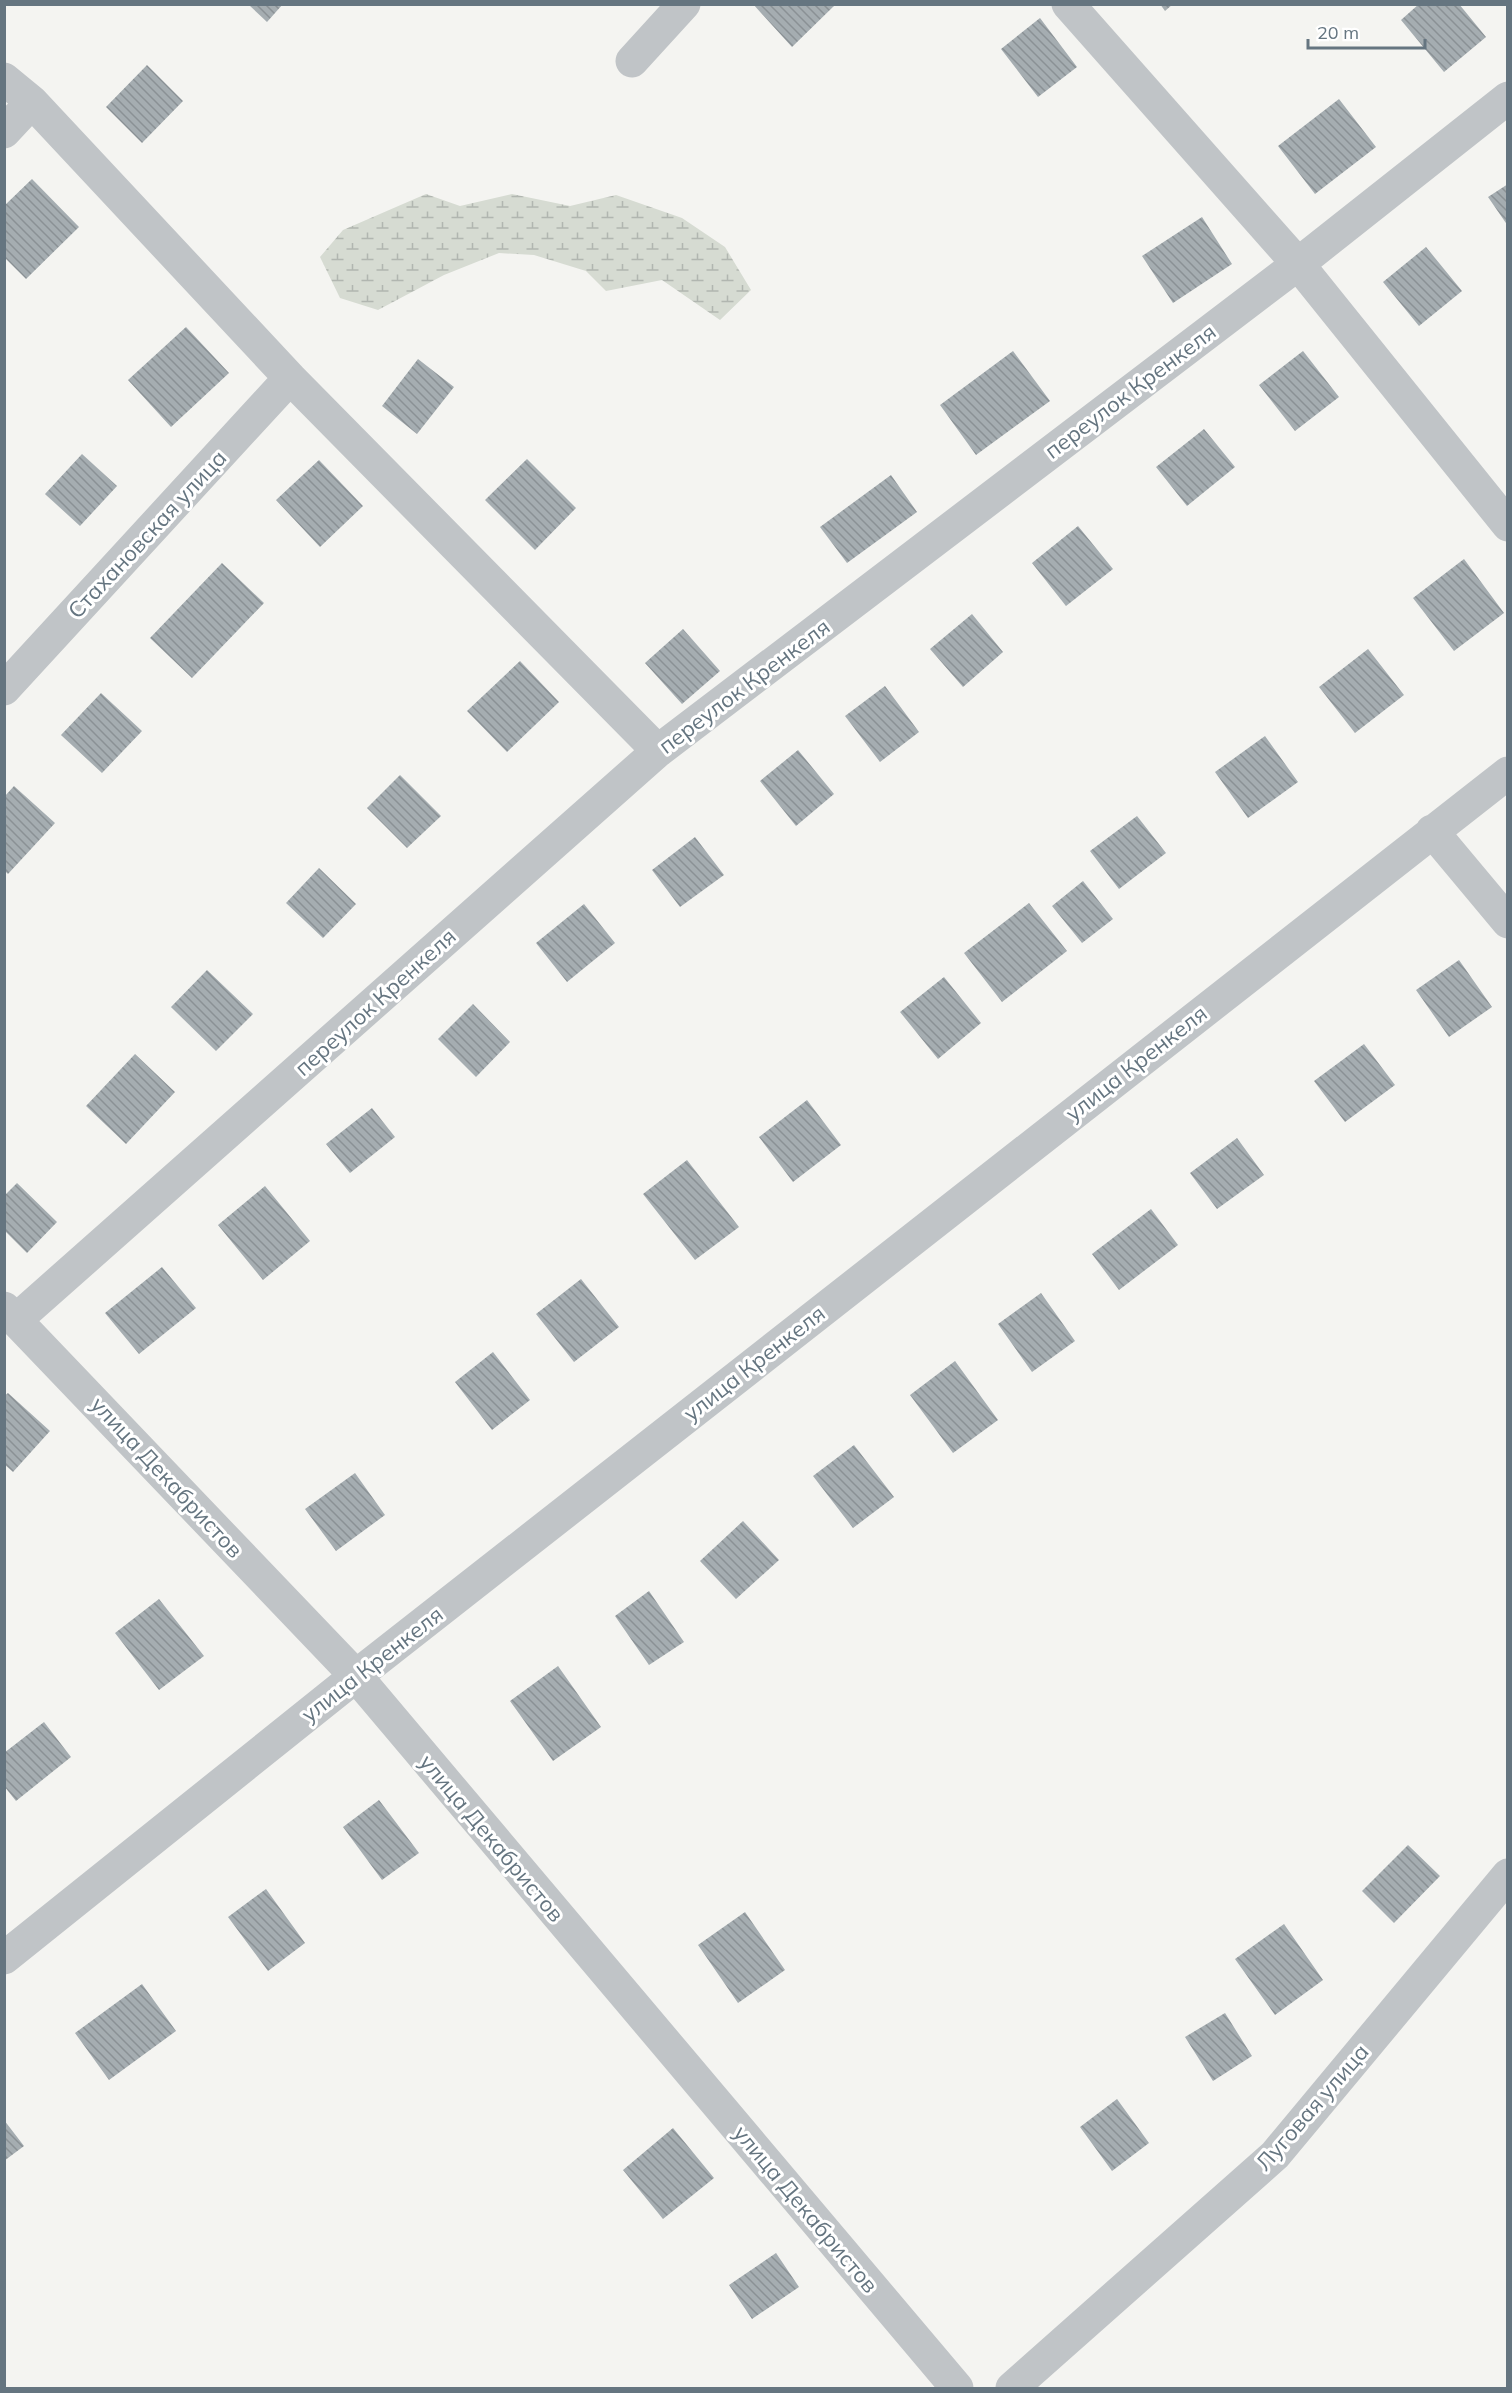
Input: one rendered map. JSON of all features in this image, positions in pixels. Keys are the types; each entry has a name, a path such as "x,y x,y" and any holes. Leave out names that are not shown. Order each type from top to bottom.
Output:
{"street":[{"path":"632,61 684,4"},
{"path":"1068,4 1298,264 1508,525"},
{"path":"4,79 32,102 290,378 658,751"},
{"name":"переулок Кренкеля","path":"11,1314 658,751 1298,264 1508,98"},
{"path":"4,132 32,102"},
{"name":"Стахановская улица","path":"4,689 290,378"},
{"name":"улица Кренкеля","path":"4,1958 356,1676 1508,772"},
{"path":"1432,831 1508,922"},
{"name":"улица Декабристов","path":"11,1314 356,1676 957,2388"},
{"name":"Луговая улица","path":"1012,2388 1275,2155 1508,1875"}],"green space":[{"path":"426,194 460,206 512,194 570,206 616,195 682,218 725,247 751,290 720,320 662,280 606,291 586,271 534,255 499,253 444,275 378,310 340,298 320,257 343,230"}],"building":[{"path":"248,4 283,4 267,22"},
{"path":"753,4 836,4 792,47"},
{"path":"1160,4 1173,4 1165,11"},
{"path":"1419,4 1459,4 1486,37 1444,72 1401,20"},
{"path":"1040,18 1077,67 1038,97 1001,49"},
{"path":"147,65 183,101 142,143 106,107"},
{"path":"1339,99 1376,147 1315,194 1278,146"},
{"path":"32,179 79,227 26,279 4,257 4,206"},
{"path":"1508,184 1508,226 1488,197"},
{"path":"1202,217 1232,264 1173,303 1142,256"},
{"path":"1426,247 1462,291 1419,326 1383,282"},
{"path":"186,327 229,373 171,427 128,380"},
{"path":"1013,351 1050,401 976,455 940,405"},
{"path":"1303,351 1339,397 1295,431 1259,385"},
{"path":"418,359 454,387 417,434 382,406"},
{"path":"1204,429 1235,467 1187,506 1156,467"},
{"path":"82,454 117,486 80,526 45,494"},
{"path":"527,459 576,508 535,550 485,500"},
{"path":"319,460 363,506 320,547 276,500"},
{"path":"891,475 917,512 847,563 820,527"},
{"path":"1078,526 1113,569 1066,606 1032,563"},
{"path":"1464,559 1504,613 1454,651 1413,598"},
{"path":"222,563 264,603 192,678 150,638"},
{"path":"972,614 1003,652 963,687 930,649"},
{"path":"683,629 720,671 682,704 645,663"},
{"path":"1368,649 1404,695 1355,733 1319,687"},
{"path":"520,661 559,702 507,752 467,711"},
{"path":"885,686 919,732 880,762 845,716"},
{"path":"101,693 142,731 102,773 61,735"},
{"path":"1265,736 1298,782 1248,818 1215,772"},
{"path":"798,750 834,794 796,826 760,781"},
{"path":"400,775 441,816 407,848 367,808"},
{"path":"14,786 55,823 8,874 5,871 5,796"},
{"path":"1137,816 1166,853 1119,889 1090,851"},
{"path":"695,837 724,875 680,907 652,870"},
{"path":"319,868 356,904 323,938 286,903"},
{"path":"1083,881 1113,919 1082,943 1052,906"},
{"path":"1029,903 1067,951 1002,1002 964,953"},
{"path":"584,904 615,943 567,982 536,943"},
{"path":"1459,960 1492,1007 1449,1037 1416,990"},
{"path":"207,970 253,1014 216,1051 171,1007"},
{"path":"944,977 981,1023 938,1059 900,1012"},
{"path":"473,1004 510,1042 476,1077 438,1039"},
{"path":"1364,1044 1395,1085 1345,1122 1314,1081"},
{"path":"135,1054 175,1092 126,1144 86,1106"},
{"path":"807,1100 841,1145 793,1182 759,1137"},
{"path":"372,1108 395,1137 350,1173 326,1144"},
{"path":"1237,1138 1264,1175 1217,1209 1190,1173"},
{"path":"687,1160 739,1227 695,1260 643,1194"},
{"path":"17,1183 57,1222 27,1253 4,1230 4,1196"},
{"path":"265,1186 310,1241 263,1280 218,1225"},
{"path":"1151,1209 1178,1245 1119,1290 1092,1254"},
{"path":"162,1267 196,1308 139,1354 105,1313"},
{"path":"581,1279 619,1327 574,1362 536,1314"},
{"path":"1041,1293 1075,1341 1032,1372 998,1324"},
{"path":"493,1352 530,1400 492,1430 455,1382"},
{"path":"955,1361 998,1420 953,1453 910,1395"},
{"path":"8,1393 50,1431 13,1472 4,1464 4,1396"},
{"path":"854,1445 894,1497 853,1528 813,1476"},
{"path":"355,1473 385,1515 336,1551 305,1509"},
{"path":"743,1521 779,1560 736,1599 700,1561"},
{"path":"649,1591 684,1642 649,1665 615,1616"},
{"path":"159,1599 204,1656 159,1690 115,1633"},
{"path":"558,1666 601,1727 553,1761 510,1701"},
{"path":"44,1722 71,1757 16,1801 4,1786 4,1753"},
{"path":"379,1800 419,1853 382,1880 343,1827"},
{"path":"1408,1845 1440,1876 1394,1923 1362,1891"},
{"path":"266,1889 305,1943 268,1971 228,1917"},
{"path":"745,1912 785,1970 738,2003 698,1945"},
{"path":"1284,1924 1323,1980 1275,2015 1235,1959"},
{"path":"142,1984 176,2031 109,2080 75,2033"},
{"path":"1225,2013 1252,2056 1213,2081 1185,2037"},
{"path":"1117,2099 1149,2143 1112,2171 1080,2127"},
{"path":"4,2120 24,2146 4,2161"},
{"path":"673,2128 714,2178 663,2219 623,2170"},
{"path":"776,2253 799,2287 752,2319 729,2285"}]}
